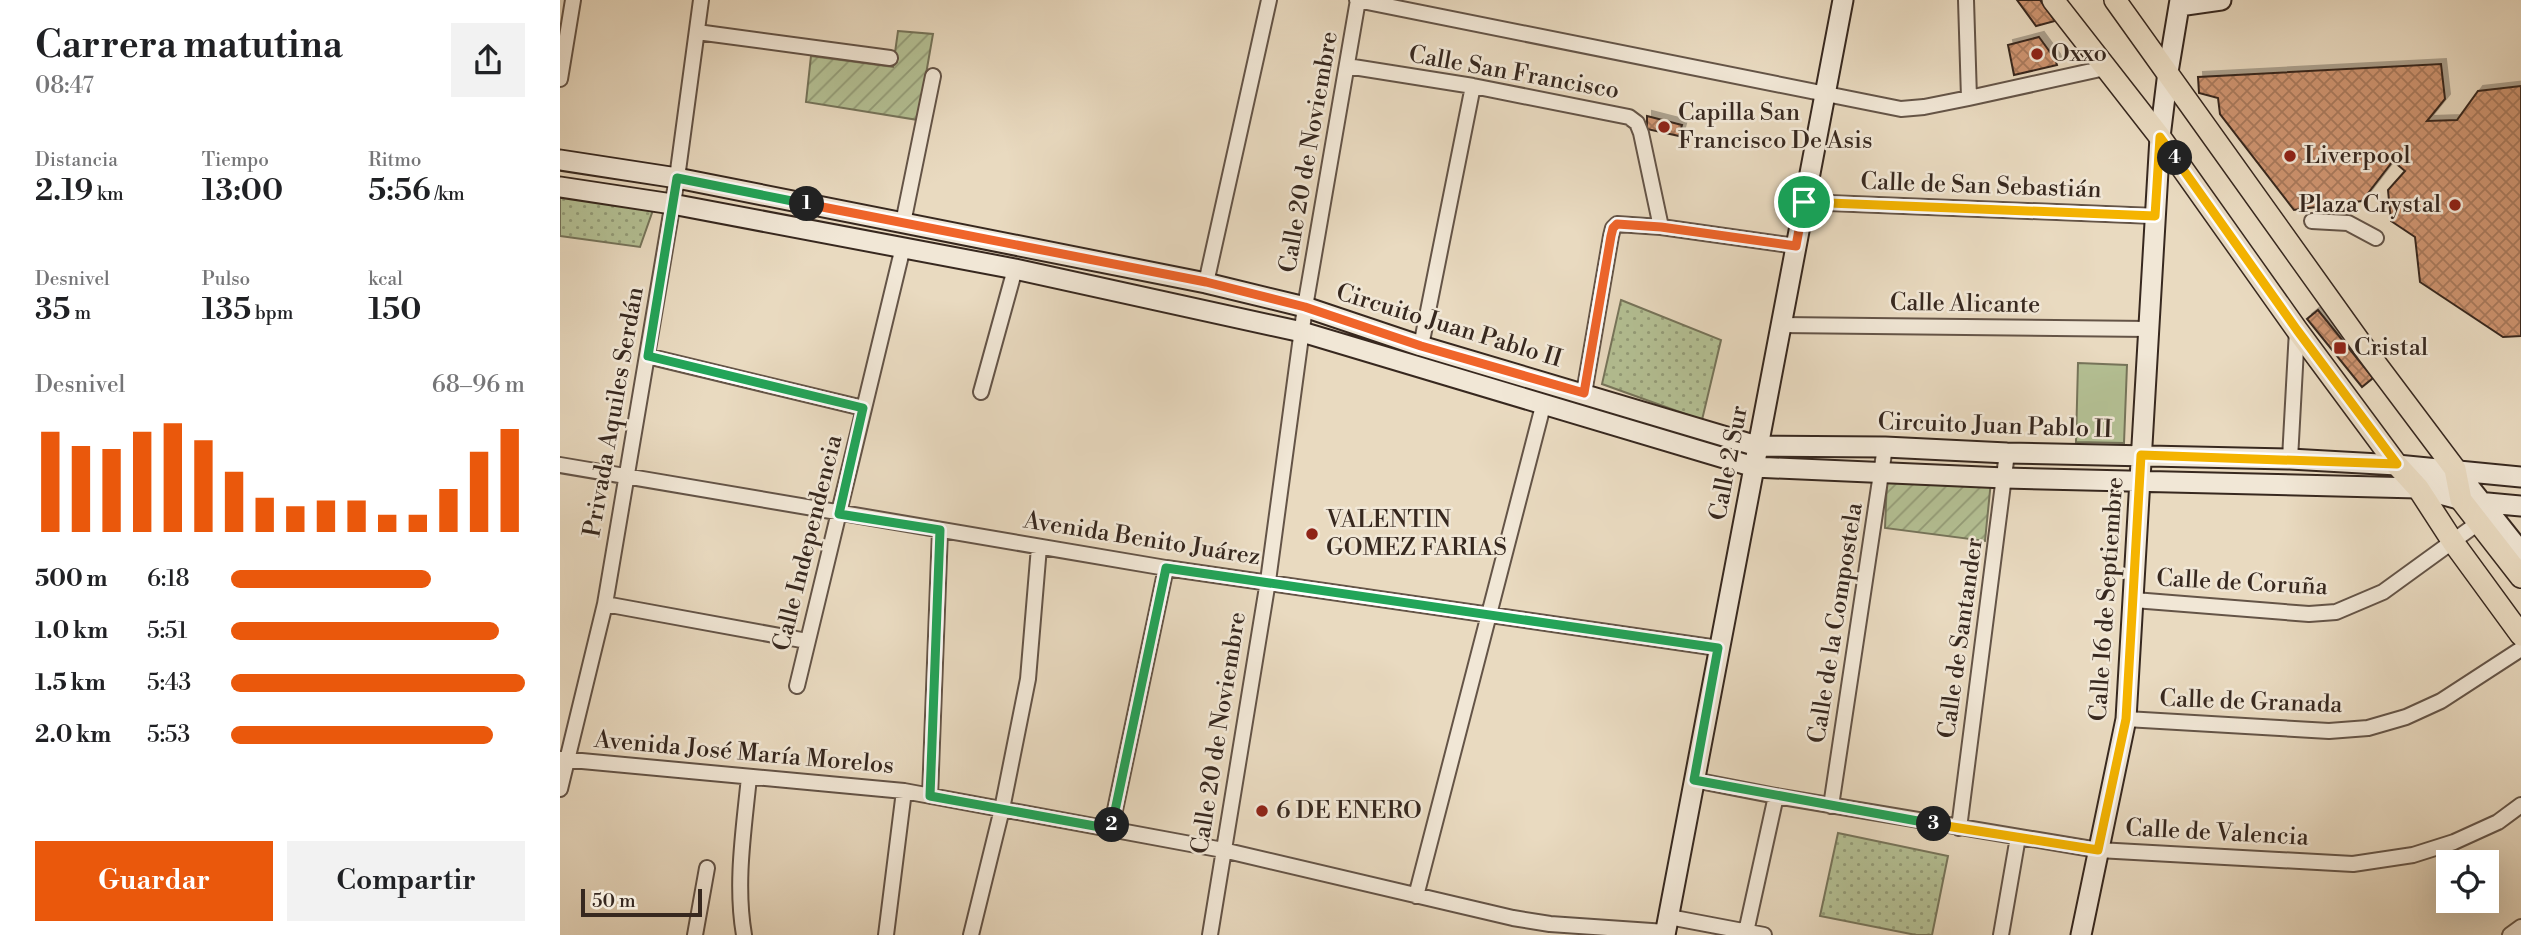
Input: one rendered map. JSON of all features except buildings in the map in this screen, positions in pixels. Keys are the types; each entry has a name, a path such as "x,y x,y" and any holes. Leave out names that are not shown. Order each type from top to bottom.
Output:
{"main road":[{"name":"Calle 2 Sur","path":"1667,928 1843,0"},
{"path":"2053,0 2160,137 2297,330 2418,488 2458,549 2521,635"},
{"path":"2115,0 2352,331 2455,469 2521,578"},
{"path":"2179,3 2221,0"},
{"name":"Calle 16 de Septiembre","path":"2081,935 2126,719 2160,137 2179,3"},
{"name":"Circuito Juan Pablo II","path":"560,160 677,178 1206,282 1305,307 1421,346 1757,446 1885,447 2397,464 2521,477"},
{"name":"Circuito Juan Pablo II","path":"560,187 672,204 903,247 1301,332 1754,467 2005,478 2418,488 2478,510 2521,506"},
{"name":"Circuito Juan Pablo II","path":"2418,488 2441,480 2455,469"},
{"path":"2478,510 2521,552"},
{"path":"2458,549 2481,561 2521,612"}],"street":[{"path":"560,79 573,0"},
{"name":"Privada Aquiles Serdán","path":"560,789 564,759 605,604 677,178 701,0"},
{"path":"1206,282 1269,0"},
{"path":"1357,0 1900,108 1924,107 1969,99 2105,68"},
{"name":"Calle 20 de Noviembre","path":"1210,935 1268,581 1301,332 1357,0"},
{"path":"1966,0 1969,99"},
{"path":"697,32 890,58"},
{"name":"Calle San Francisco","path":"1347,66 1473,86 1629,117 1637,123 1641,132 1661,227"},
{"path":"903,222 933,75"},
{"path":"1421,346 1473,86"},
{"name":"Calle de San Sebastián","path":"1804,202 2155,216"},
{"path":"2312,221 2348,223 2376,238"},
{"path":"1584,393 1613,228 1617,224 1661,227 1796,246"},
{"name":"Calle Independencia","path":"797,686 903,247"},
{"path":"981,391 1015,269"},
{"name":"Calle Alicante","path":"1781,325 2149,328"},
{"path":"2290,460 2297,330"},
{"path":"648,356 863,408"},
{"path":"1416,896 1543,406"},
{"name":"Calle de la Compostela","path":"1831,806 1885,447"},
{"name":"Calle de Santander","path":"1959,828 2007,453"},
{"name":"Avenida Benito Juárez","path":"560,465 1166,568 1718,648"},
{"name":"Calle de Coruña","path":"2134,600 2309,614 2336,612 2361,604 2458,549 2478,510"},
{"path":"930,796 940,530"},
{"path":"971,935 1002,809 1028,679 1040,547"},
{"path":"1111,829 1166,568"},
{"path":"605,604 807,641"},
{"name":"Calle de Granada","path":"2126,719 2329,731 2368,728 2406,717 2441,701 2521,649"},
{"name":"Avenida José María Morelos","path":"564,759 904,791 1223,850 1513,918 1550,924 1764,935"},
{"path":"744,935 740,910 740,877 749,777"},
{"name":"Calle de Valencia","path":"1694,780 1831,806 2098,850 2353,863 2413,855 2454,842 2498,822 2521,805"},
{"path":"886,935 904,791"},
{"path":"1746,932 1776,796"},
{"path":"2001,935 2018,837"},
{"path":"695,935 707,868"},
{"path":"2510,935 2521,927"}],"green space":[{"path":"898,31 933,34 918,120 806,102 811,56 893,67"},
{"path":"560,194 653,210 640,247 560,236"},
{"path":"1621,300 1721,340 1702,420 1602,384"},
{"path":"2078,363 2127,365 2124,443 2076,442"},
{"path":"1887,479 1991,481 1985,541 1885,528"},
{"path":"1838,833 1948,856 1932,935 1916,935 1820,916"}],"place":[{"name":"Oxxo","path":"2037,54"},
{"name":"Capilla San Francisco De Asis","path":"1664,127"},
{"name":"Liverpool","path":"2290,156"},
{"name":"Plaza Crystal","path":"2455,205"},
{"name":"Cristal","path":"2340,348"},
{"name":"VALENTIN GOMEZ FARIAS","path":"1312,534"},
{"name":"6 DE ENERO","path":"1262,811"}],"route":[{"path":"2160,137 2297,330 2397,464 2141,455 2126,719 2098,850 1895,817 1694,780 1718,648 1166,568 1111,829 930,796 940,530 839,514 863,408 648,356 677,178 1206,282 1305,307 1421,346 1584,393 1611,236 1617,224 1661,227 1796,246 1804,202 2155,216 2160,137"}]}
